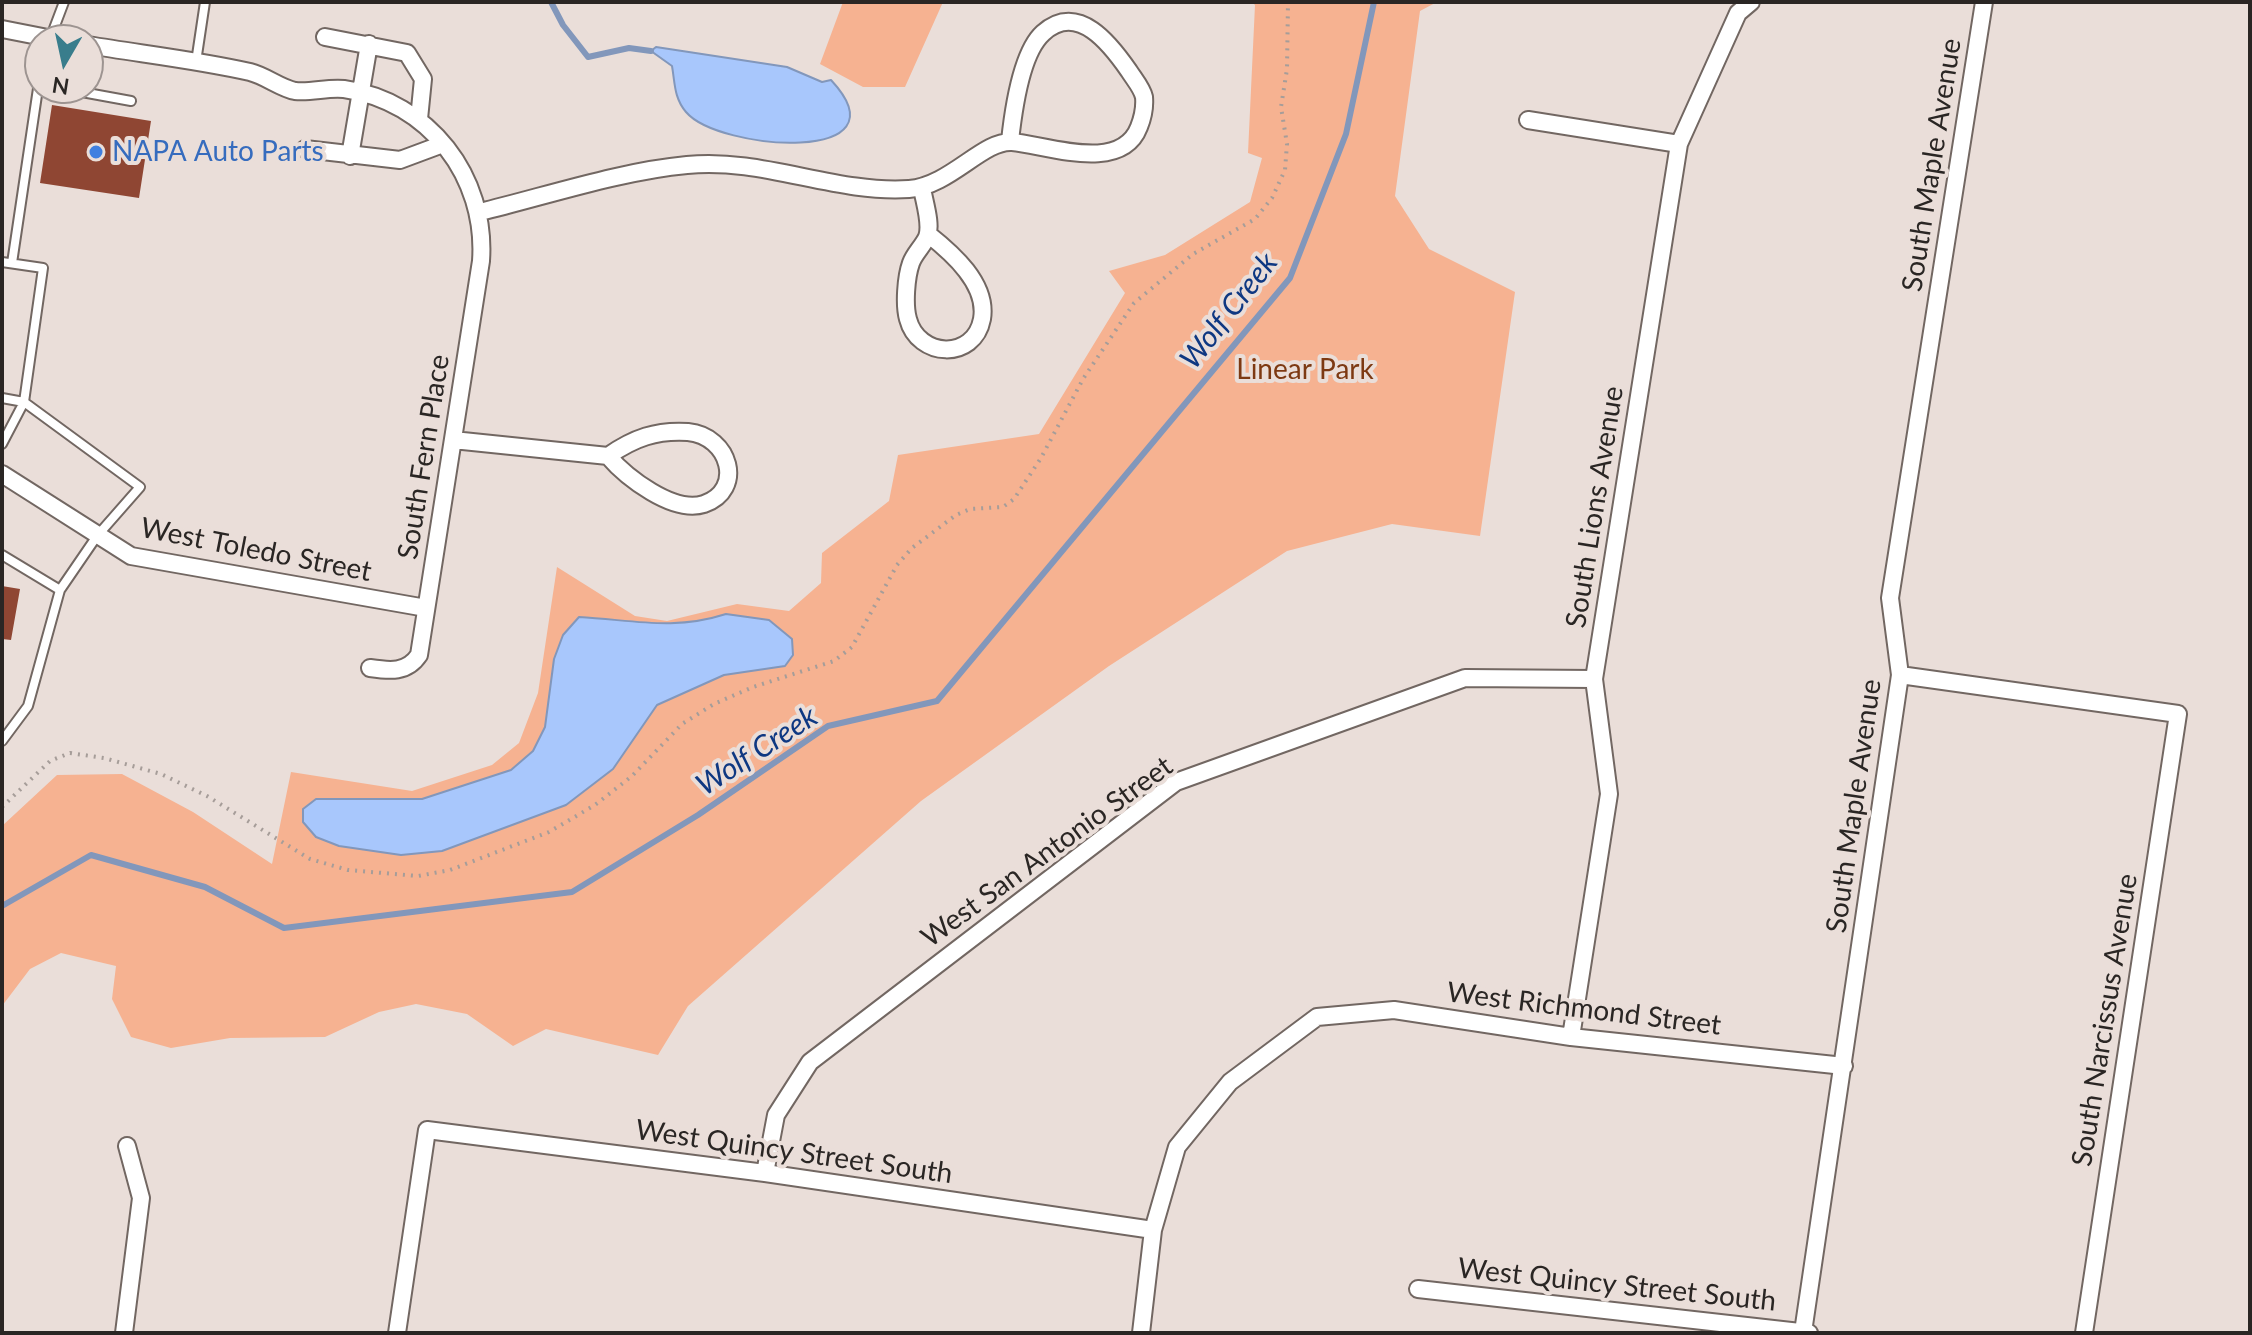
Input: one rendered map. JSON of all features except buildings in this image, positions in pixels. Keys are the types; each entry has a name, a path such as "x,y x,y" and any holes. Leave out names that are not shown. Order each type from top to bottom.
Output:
{"street":[{"name":"South Lions Avenue","path":"1571,1037 1609,794 1594,679 1679,144 1738,13 1751,2"},
{"name":"South Maple Avenue","path":"1803,1332 1900,675 1890,598 1984,2"},
{"path":"104,48 253,73 295,91 342,89 401,106 419,119 443,144 466,178 480,212 669,167 711,163 751,166 881,188 922,188 952,175 988,149 1010,141 1040,149 1091,153 1115,150 1136,134 1144,111 1142,91 1108,40 1096,31 1075,24 1050,28 1038,38 1028,57 1010,141"},
{"path":"2,29 24,34"},
{"path":"325,37 396,48 415,60 423,79 419,119"},
{"path":"350,156 369,44"},
{"path":"1528,120 1679,144"},
{"path":"305,149 400,160 443,144"},
{"path":"922,188 928,234 910,264 908,319 915,334 924,343 951,351 968,344 979,328 983,309 960,259 928,234"},
{"name":"South Fern Place","path":"370,668 394,670 412,665 419,655 481,261 480,212"},
{"path":"453,440 608,456 635,437 699,433 722,449 728,467 719,492 704,504 694,505 659,495 625,477 608,456"},
{"name":"West Toledo Street","path":"2,474 131,556 426,608"},
{"name":"South Narcissus Avenue","path":"1900,675 2178,714 2084,1333"},
{"name":"West San Antonio Street","path":"765,1173 776,1115 810,1062 1176,782 1465,678 1594,679"},
{"name":"West Richmond Street","path":"1153,1230 1177,1147 1230,1082 1317,1017 1394,1010 1571,1037 1844,1066"},
{"name":"West Quincy Street South","path":"397,1333 427,1130 765,1173 1153,1230"},
{"path":"124,1333 141,1198 127,1146"},
{"path":"1141,1333 1153,1230"},
{"name":"West Quincy Street South","path":"1418,1289 1809,1333"}],"lane":[{"path":"58,24 64,2"},
{"path":"196,63 205,2"},
{"path":"104,96 131,101"},
{"path":"12,263 36,104"},
{"path":"2,262 43,268 24,402 2,444"},
{"path":"2,398 24,402 140,487 97,536 60,590 28,706 2,741"},
{"path":"2,555 60,590"}],"path":[{"path":"2,807 50,761 70,753 104,758 161,774 310,859 348,870 418,876 450,870 549,832 595,805 632,776 682,724 714,704 753,687 834,661 852,647 897,565 912,548 956,515 970,509 1003,507 1014,499 1041,458 1083,379 1134,303 1193,254 1255,219 1272,198 1285,170 1287,144 1281,107 1287,69 1288,2"}],"green space":[{"path":"843,2 943,2 905,87 863,87 820,64"},
{"name":"Linear Park","path":"1252,2 1437,2 1420,11 1395,196 1429,249 1515,292 1480,536 1392,524 1287,551 1109,666 921,801 688,1006 658,1055 546,1029 513,1046 467,1014 416,1004 379,1012 325,1037 230,1038 171,1048 131,1037 112,999 116,966 61,953 30,969 2,1006 2,826 57,775 122,774 193,812 272,864 291,772 412,791 492,765 519,743 538,693 557,567 635,616 667,621 737,604 789,611 821,583 822,553 889,501 898,455 1039,434 1125,293 1109,271 1165,255 1250,202 1262,158 1248,153 1255,5"}],"water":[{"path":"656,47 787,67 822,82 831,80 849,107 846,126 829,138 800,142 767,141 734,135 705,125 682,107 672,66 651,51"},
{"path":"726,614 769,620 792,639 793,655 785,666 724,675 657,705 613,769 566,805 442,851 401,855 339,846 316,837 303,822 303,809 316,799 422,799 511,770 533,751 545,727 554,659 563,635 579,617 671,623"}],"waterway":[{"path":"551,2 563,25 588,57 629,48 651,51"},
{"name":"Wolf Creek","path":"2,906 91,855 205,887 284,928 572,892 698,815 828,726 937,701 1290,278 1346,134 1374,2"}],"place":[{"name":"NAPA Auto Parts","path":"96,152"}]}
